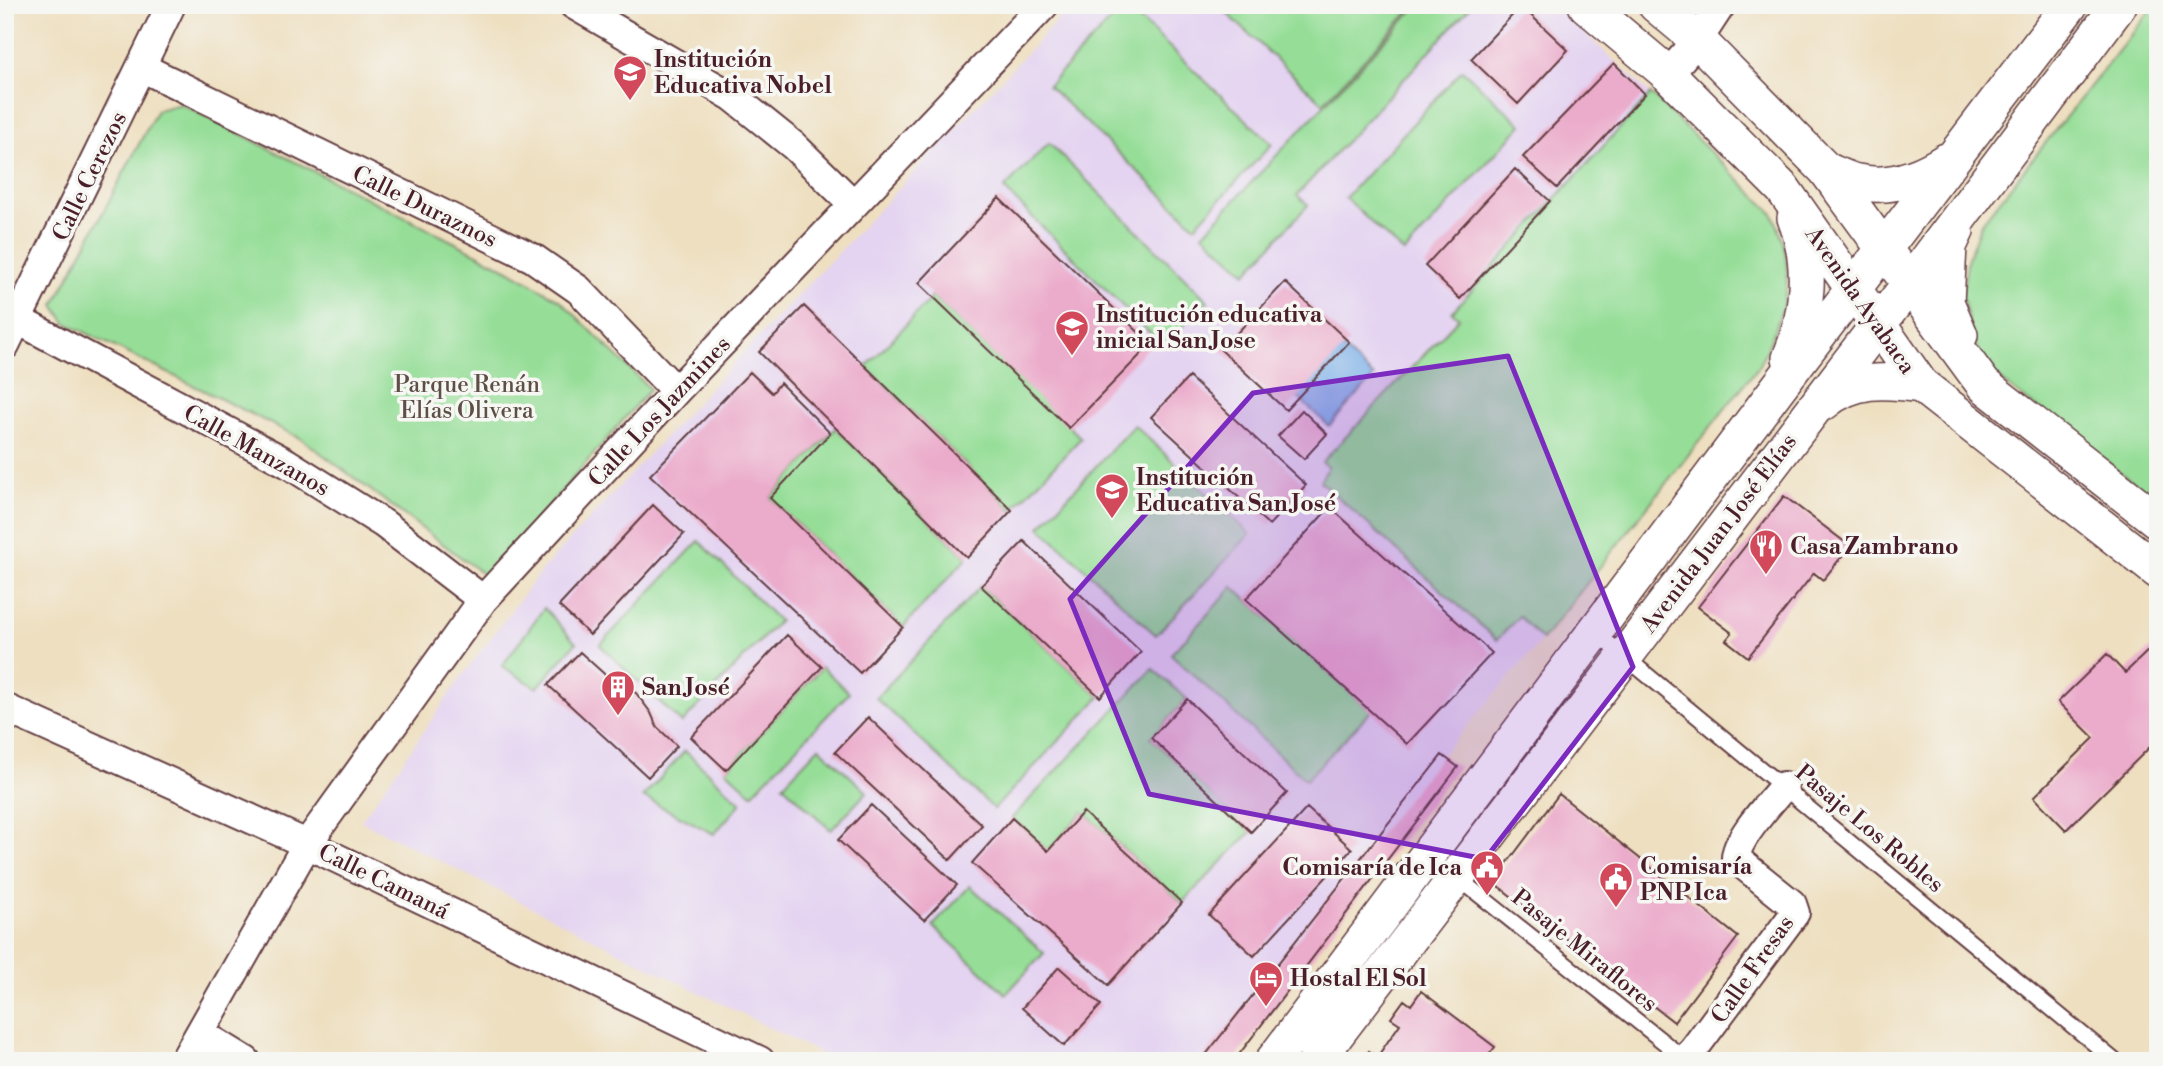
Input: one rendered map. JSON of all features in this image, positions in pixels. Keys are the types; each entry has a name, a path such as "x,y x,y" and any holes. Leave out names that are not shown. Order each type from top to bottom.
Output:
{"street":[{"name":"Calle Cerezos","path":"5,345 171,5"},
{"name":"Calle Los Jazmines","path":"184,1061 306,844 483,600 676,391 1044,5"},
{"name":"Avenida Ayabaca","path":"1587,5 1668,74 1783,189 1922,385 2158,571"},
{"name":"Avenida Ayabaca","path":"1656,5 1698,40 1826,170 1984,385 2158,521"},
{"path":"1668,74 1698,40 1721,5"},
{"name":"Avenida Juan José Elías","path":"1273,1061 1780,385 2070,5"},
{"name":"Avenida Juan José Elías","path":"1316,1061 2119,5"},
{"path":"578,6 733,97 794,146 853,204"},
{"name":"Calle Duraznos","path":"141,67 533,258 579,290 676,391"},
{"path":"1826,170 1857,182 1881,184 1926,174 1955,156"},
{"path":"1780,385 1796,346 1806,286 1804,252 1797,224 1783,189"},
{"path":"1967,207 1949,246 1946,302 1984,385"},
{"name":"Calle Manzanos","path":"18,320 287,463 384,524 483,600"},
{"path":"1804,419 1832,395 1851,384 1889,381 1922,385"},
{"name":"Calle Camaná","path":"5,708 306,844 760,1061"},
{"name":"Calle Fresas","path":"1685,1060 1795,913 1792,904 1736,859 1736,851 1741,841 1784,786"},
{"path":"200,1033 246,1061"}],"lane":[{"name":"Pasaje Los Robles","path":"1595,632 2115,1061"},
{"name":"Pasaje Miraflores","path":"1457,877 1685,1060"}],"highlighted area":[{"path":"1508,356 1633,667 1485,859 1149,794 1070,599 1253,393"}],"shaded area":[{"name":"Institución Educativa San José","path":"1072,5 1554,5 1772,212 1785,255 1786,298 1780,320 1758,367 1542,640 1442,755 1201,1061 835,1061 361,821 461,678 541,571"}],"green space":[{"path":"1125,5 1272,144 1195,226 1048,86"},
{"path":"1218,5 1415,5 1323,103"},
{"path":"1418,5 1472,5 1297,195 1308,205 1246,273 1203,234"},
{"path":"2155,5 2158,5 2158,501 1987,370 1972,336 1962,294 1968,258 1981,224"},
{"path":"1462,70 1522,125 1404,253 1345,198"},
{"path":"1651,94 1772,212 1781,233 1787,272 1782,309 1758,367 1542,640 1519,616 1497,640 1320,481 1328,468 1322,462 1459,318 1452,312"},
{"name":"Parque Renán Elías Olivera","path":"181,104 509,270 561,301 650,389 487,577 302,439 66,323 54,305 157,110"},
{"path":"1049,143 1208,301 1163,346 1004,189"},
{"path":"933,296 1081,438 1012,510 866,367"},
{"path":"1134,425 1250,534 1156,635 1040,527"},
{"path":"836,428 967,558 903,627 770,498"},
{"path":"699,541 779,621 682,723 600,645"},
{"path":"981,586 1100,697 994,809 876,698"},
{"path":"1233,587 1371,711 1306,780 1171,654"},
{"path":"544,608 576,643 537,688 502,666"},
{"path":"822,667 849,693 752,794 726,770"},
{"path":"1153,669 1187,699 1151,738 1251,832 1182,903 1083,812 1048,851 1012,818"},
{"path":"819,747 867,792 831,830 783,785"},
{"path":"685,751 741,803 714,834 643,797"},
{"path":"970,886 1044,953 1006,994 933,926"}],"water":[{"path":"1284,295 1374,377 1329,426 1239,344"}],"building":[{"path":"1521,6 1568,50 1518,104 1471,59"},
{"path":"1614,63 1645,94 1557,188 1523,157"},
{"path":"1515,169 1550,201 1460,299 1425,266"},
{"path":"999,198 1151,344 1069,428 919,283"},
{"path":"1285,282 1349,342 1286,410 1221,350"},
{"path":"804,306 1012,510 967,558 759,352"},
{"path":"750,372 772,393 780,383 830,433 770,498 903,627 860,673 650,475"},
{"path":"1189,377 1306,485 1269,525 1151,417"},
{"path":"1302,410 1327,434 1304,459 1278,436"},
{"name":"Casa Zambrano","path":"1784,496 1850,546 1823,580 1814,573 1748,657 1726,640 1732,633 1698,607"},
{"path":"653,505 684,534 590,635 559,606"},
{"path":"1330,507 1492,653 1407,744 1246,599"},
{"path":"1024,541 1141,652 1100,697 981,586"},
{"path":"787,635 822,667 726,770 691,737"},
{"path":"2155,644 2158,647 2158,739 2066,830 2034,797 2094,738 2058,702 2107,654 2125,673"},
{"name":"San José","path":"580,652 613,682 636,693 651,713 657,727 677,746 648,777 548,685"},
{"path":"1187,699 1287,793 1251,832 1151,738"},
{"path":"868,717 982,825 950,860 835,752"},
{"path":"1442,755 1458,767 1234,1061 1201,1061"},
{"name":"Comisaría PNP Ica","path":"1559,794 1738,937 1674,1022 1493,882"},
{"path":"871,805 957,885 924,920 838,840"},
{"path":"1307,808 1352,849 1254,956 1209,915"},
{"path":"1083,812 1182,903 1108,985 972,863 1012,818 1048,851"},
{"path":"1059,967 1101,1005 1064,1046 1022,1008"},
{"path":"1421,991 1495,1047 1484,1061 1451,1061 1446,1057 1443,1061 1362,1061 1369,1051 1377,1057 1400,1024 1391,1018 1404,1000 1411,1005"}],"place":[{"name":"Institución Educativa Nobel","path":"630,102"},
{"name":"Institución educativa inicial San Jose","path":"1072,357"},
{"name":"Institución Educativa San José","path":"1112,520"},
{"name":"Casa Zambrano","path":"1766,576"},
{"name":"San José","path":"618,717"},
{"name":"Comisaría de Ica","path":"1487,897"},
{"name":"Comisaría PNP Ica","path":"1616,909"},
{"name":"Hostal El Sol","path":"1266,1008"}]}
